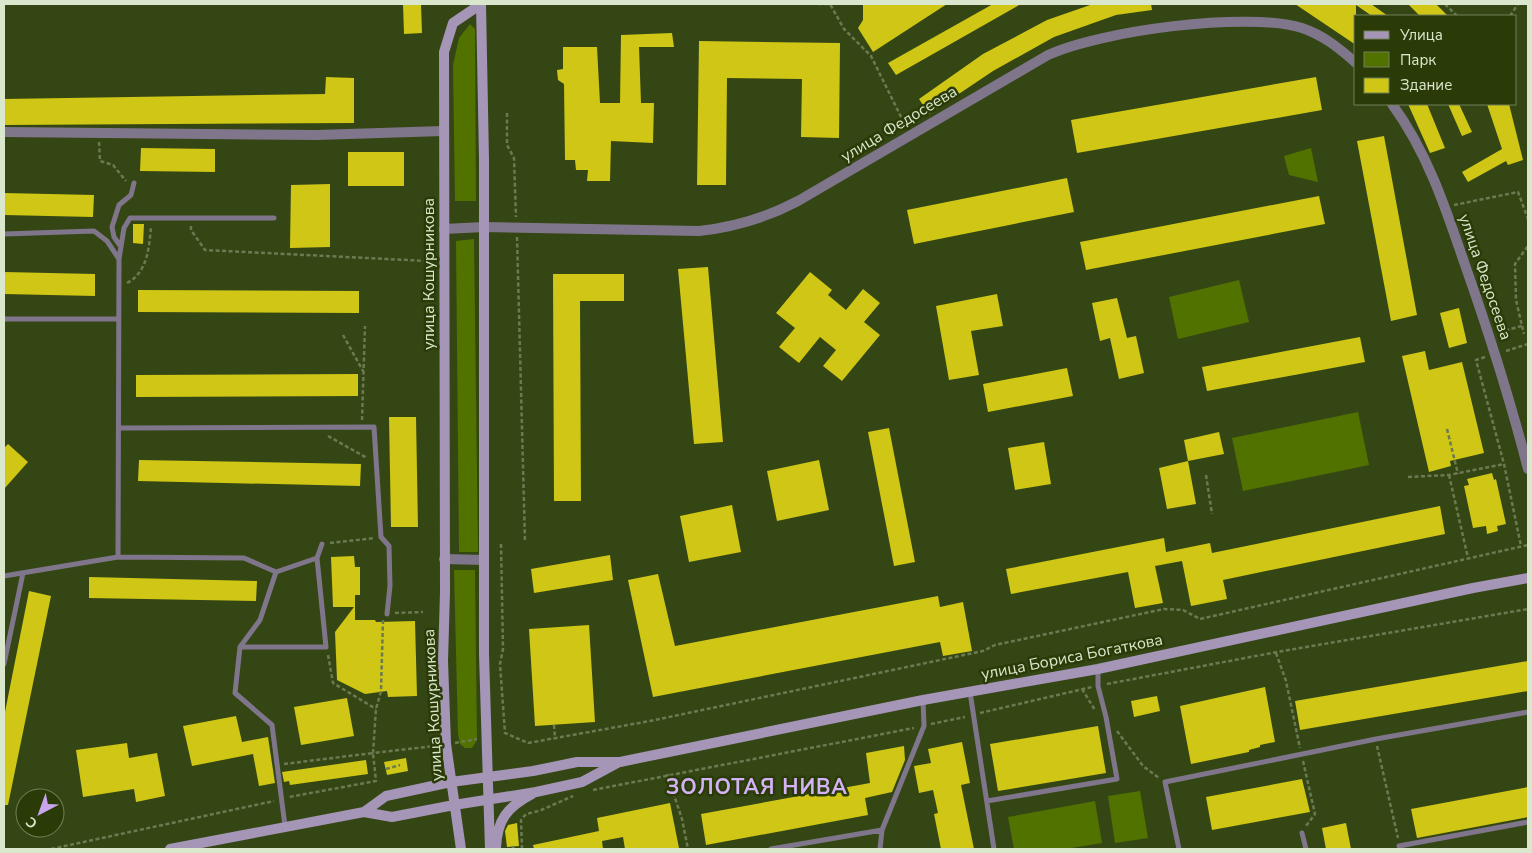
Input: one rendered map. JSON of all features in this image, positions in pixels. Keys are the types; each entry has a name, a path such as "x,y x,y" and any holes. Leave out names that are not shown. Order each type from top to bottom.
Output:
{"main road":[{"name":"улица Кошурникова","path":"461,849 446,744 443,661 444,52 447,36 454,23 481,4"},
{"name":"улица Кошурникова","path":"481,4 484,227 484,654 490,798 490,849"},
{"name":"улица Бориса Богаткова","path":"364,812 386,796 451,782 533,771 577,762 620,762 923,700 1098,669 1528,578"},
{"name":"улица Бориса Богаткова","path":"170,849 187,848 285,826 364,812 392,817 490,798 536,792 582,782 620,762"},
{"path":"495,849 499,822 513,806 536,792"}],"street":[{"name":"улица Федосеева","path":"444,229 484,227 699,231 732,227 778,212 1048,55 1076,44 1117,35 1242,21 1284,25 1300,28 1321,36 1354,61"},
{"name":"улица Федосеева","path":"1393,105 1417,143 1438,189 1493,344 1528,469"},
{"path":"4,132 317,135 443,131"},
{"path":"444,559 484,560"}],"lane":[{"path":"121,247 114,238 112,227 119,205 131,195 133,185"},
{"path":"118,557 120,428 119,259 124,228 130,218 274,218"},
{"path":"4,234 94,231 106,241 119,259"},
{"path":"4,320 118,318"},
{"path":"120,428 374,427 381,537 389,546 390,613"},
{"path":"240,647 326,647 317,558 322,544"},
{"path":"4,576 118,557 244,558 276,572 317,558"},
{"path":"4,664 24,572"},
{"path":"276,572 260,620 240,647 235,693 272,725 285,826"},
{"path":"987,801 1117,779 1106,717 1098,686 1098,669"},
{"path":"970,692 994,849"},
{"path":"880,849 882,830 924,726 923,700"},
{"path":"1179,849 1165,782 1376,739 1528,712"},
{"path":"1400,846 1528,822"},
{"path":"771,849 882,830"},
{"path":"1302,832 1306,849"}],"path":[{"path":"818,4 830,4 844,29 871,56 910,135"},
{"path":"1445,4 1456,15"},
{"path":"1511,15 1518,4"},
{"path":"507,112 507,145 514,158 517,228 524,542"},
{"path":"100,151 100,161 113,164 123,176 127,185 133,185"},
{"path":"1455,204 1518,192 1528,219"},
{"path":"119,288 130,281 145,261 150,250 153,218"},
{"path":"191,230 205,250 427,261"},
{"path":"1524,334 1516,300 1515,264 1528,246"},
{"path":"362,427 365,326"},
{"path":"1496,332 1522,326"},
{"path":"342,335 364,372"},
{"path":"1476,360 1504,464 1521,547"},
{"path":"312,427 377,464"},
{"path":"1447,429 1458,474"},
{"path":"1408,477 1449,476 1504,464"},
{"path":"1206,475 1212,514"},
{"path":"1449,476 1468,558"},
{"path":"322,544 381,537"},
{"path":"501,544 502,649 500,664 505,732 528,743 650,721 983,651 995,645 1164,609 1183,610 1200,619 1528,545"},
{"path":"592,790 667,774 924,726 995,708 1098,686 1276,653 1528,610"},
{"path":"50,849 259,806 281,798 376,781 372,753 376,709 381,691 382,622 390,613 423,612"},
{"path":"326,647 333,683 376,709"},
{"path":"1276,653 1286,681 1315,814 1302,832"},
{"path":"554,725 555,738"},
{"path":"1376,739 1400,846"},
{"path":"1125,741 1143,766 1165,782"},
{"path":"284,773 282,764 372,753"},
{"path":"386,768 400,765"},
{"path":"667,774 682,819 688,849"},
{"path":"286,789 287,797"},
{"path":"522,849 521,820 526,814 539,811 574,796"}],"green space":[{"path":"470,24 475,29 476,201 455,201 453,65 459,38"},
{"path":"1311,148 1318,182 1289,175 1284,156"},
{"path":"474,239 478,552 459,552 456,241"},
{"path":"1239,280 1249,322 1178,339 1169,297"},
{"path":"1358,412 1369,465 1243,491 1232,438"},
{"path":"454,570 475,570 477,740 472,748 465,748 460,744 458,734"},
{"path":"1140,791 1148,838 1115,843 1108,796"},
{"path":"1095,801 1102,843 1065,849 1014,849 1008,817"}],"building":[{"path":"403,4 421,4 422,33 404,34"},
{"path":"863,4 947,4 873,52 858,28 863,20"},
{"path":"993,4 1021,4 896,75 888,63"},
{"path":"1093,4 1151,4 1152,10 1116,15 1054,37 993,71 929,114 919,99 983,54 1047,20"},
{"path":"1295,4 1371,4 1387,15 1371,15 1356,5 1354,44"},
{"path":"1408,4 1436,4 1447,15 1419,15"},
{"path":"672,33 674,47 639,47 641,103 654,103 653,143 611,141 610,181 587,181 588,170 576,170 575,160 565,160 564,84 558,80 557,70 563,69 563,47 597,47 600,103 620,103 621,35"},
{"path":"699,41 840,43 839,138 801,137 802,79 727,78 726,185 697,185"},
{"path":"326,77 354,78 354,123 4,125 4,99 325,94"},
{"path":"1316,77 1322,110 1077,153 1071,120"},
{"path":"1408,105 1427,105 1445,148 1430,153"},
{"path":"1448,105 1459,105 1472,132 1462,136"},
{"path":"1487,105 1509,105 1523,160 1508,165 1506,161 1468,182 1462,172 1502,149"},
{"path":"1384,136 1417,315 1391,321 1357,141"},
{"path":"141,148 215,149 215,172 140,171"},
{"path":"348,152 404,152 404,186 348,186"},
{"path":"1067,178 1074,212 914,244 907,210"},
{"path":"330,184 330,247 290,248 291,185"},
{"path":"4,193 94,195 93,217 4,215"},
{"path":"1319,196 1325,224 1086,270 1080,242"},
{"path":"133,224 144,224 143,244 133,243"},
{"path":"708,267 723,442 694,444 678,269"},
{"path":"4,272 95,274 95,296 4,294"},
{"path":"810,272 832,290 828,295 846,310 863,289 880,303 864,322 880,335 842,381 823,366 836,350 820,337 799,363 779,347 795,328 776,313"},
{"path":"553,274 624,274 624,301 580,301 581,501 554,501"},
{"path":"138,290 359,291 359,313 138,312"},
{"path":"997,294 1003,326 971,331 979,375 949,380 936,306"},
{"path":"1117,298 1127,338 1136,336 1144,373 1119,379 1110,338 1100,341 1092,303"},
{"path":"1459,308 1467,343 1449,348 1440,313"},
{"path":"1360,337 1365,362 1207,391 1202,367"},
{"path":"1425,351 1429,370 1462,362 1484,453 1450,461 1451,466 1429,472 1402,356"},
{"path":"1067,368 1073,396 988,412 983,384"},
{"path":"358,374 358,396 136,397 136,375"},
{"path":"389,417 416,417 418,527 391,527"},
{"path":"889,428 915,562 894,566 868,432"},
{"path":"1219,432 1224,454 1188,461 1184,440"},
{"path":"1044,442 1051,484 1015,490 1008,448"},
{"path":"8,444 28,462 4,489 4,448"},
{"path":"139,460 361,464 360,486 138,481"},
{"path":"819,460 829,510 777,521 767,471"},
{"path":"1188,461 1196,504 1167,509 1159,468"},
{"path":"1492,473 1494,480 1496,479 1506,524 1497,526 1498,531 1487,534 1486,526 1473,528 1464,486 1469,485 1467,479"},
{"path":"732,505 741,552 689,562 680,516"},
{"path":"1440,506 1445,534 1223,580 1227,599 1191,606 1182,561 1155,566 1163,603 1135,608 1128,572 1011,594 1006,569 1164,538 1166,552 1210,543 1212,553"},
{"path":"610,555 613,580 534,593 531,569"},
{"path":"354,556 355,567 360,567 360,595 355,595 355,620 375,620 376,622 415,621 417,696 388,697 387,691 365,694 337,680 335,632 354,607 333,607 331,557"},
{"path":"658,574 675,646 938,596 940,607 963,602 972,651 943,656 940,642 653,697 628,580"},
{"path":"89,577 257,581 256,601 89,598"},
{"path":"29,591 51,596 8,805 4,805 4,717"},
{"path":"589,625 595,722 535,726 529,629"},
{"path":"1528,661 1528,691 1300,730 1295,701"},
{"path":"1265,687 1275,742 1260,745 1260,747 1249,750 1249,752 1191,764 1180,706"},
{"path":"1157,696 1160,711 1134,717 1131,701"},
{"path":"347,698 354,736 301,745 294,707"},
{"path":"236,716 242,742 268,737 275,783 259,786 253,754 192,766 183,726"},
{"path":"1098,726 1106,773 998,791 990,744"},
{"path":"962,742 970,783 961,785 974,849 941,849 934,814 938,813 933,790 919,793 914,766 931,763 928,749"},
{"path":"127,743 129,758 157,753 165,796 136,802 134,789 83,797 76,750"},
{"path":"904,746 905,760 892,792 865,798 868,815 706,845 701,814 870,783 866,753"},
{"path":"406,758 408,771 387,775 384,762"},
{"path":"366,760 368,774 290,785 289,781 284,782 282,772"},
{"path":"1302,779 1310,812 1212,830 1206,797"},
{"path":"1528,787 1528,817 1417,838 1411,809"},
{"path":"670,803 679,848 625,849 623,837 602,841 603,849 534,849 533,845 599,831 597,818"},
{"path":"517,823 519,846 507,847 505,831 508,825"},
{"path":"1346,823 1351,849 1326,849 1322,828"}],"district":[{"name":"ЗОЛОТАЯ НИВА","path":"757,787"}]}
